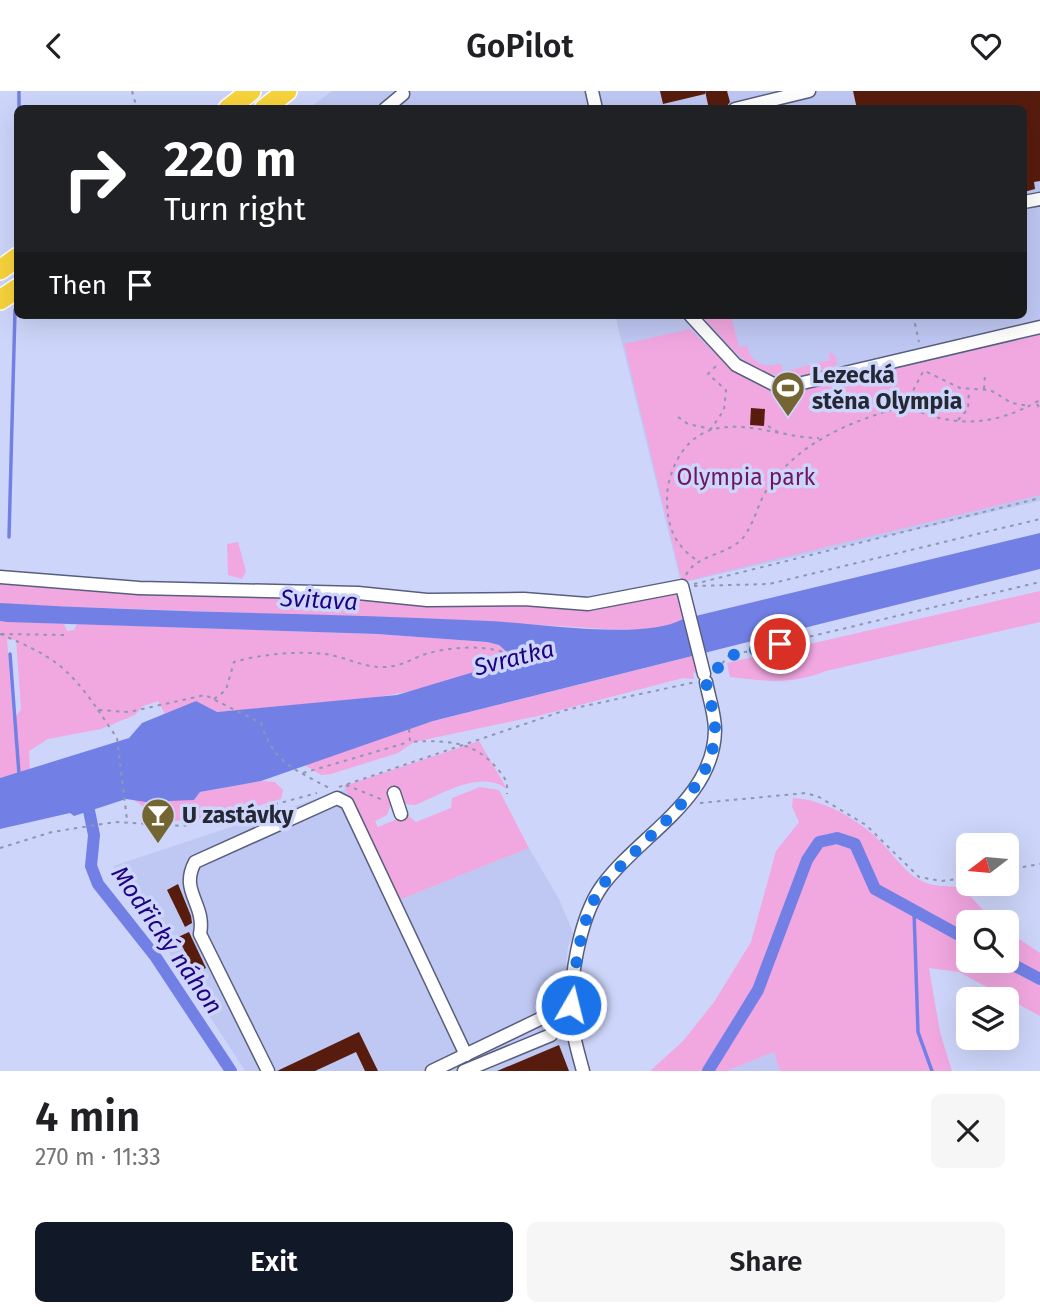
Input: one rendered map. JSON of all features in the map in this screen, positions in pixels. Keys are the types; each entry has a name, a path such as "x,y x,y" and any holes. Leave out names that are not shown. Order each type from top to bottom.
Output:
{"highway":[{"path":"233,105 251,91"},
{"path":"269,105 287,91"}],"street":[{"path":"751,105 809,91"},
{"path":"390,105 405,92"},
{"path":"694,319 736,365 781,387 1040,327"},
{"path":"0,577 126,587 358,593 427,600 524,599 588,604 684,592 715,727 713,746 706,768 688,795 602,886 583,928 571,1005 572,1027 583,1071"},
{"path":"268,1071 200,934 203,918 188,885 189,874 195,862 337,798 347,803 466,1055"},
{"path":"432,1071 571,1005"},
{"path":"464,1071 551,1035"}],"path":[{"path":"905,406 925,372 913,319"},
{"path":"696,560 680,549 673,538 667,495 679,457 693,440 711,429 724,410 726,390 708,374 727,355"},
{"path":"925,372 960,388 990,390 1012,403 1030,406"},
{"path":"984,390 985,374"},
{"path":"960,388 962,383"},
{"path":"958,421 968,409 969,390"},
{"path":"684,592 689,568 696,560 724,551 741,540 766,491 800,454 820,438 864,418 905,406 958,421 987,422 1040,401"},
{"path":"1036,403 1040,409"},
{"path":"678,417 688,424 711,429 745,427 782,435 820,438"},
{"path":"768,426 782,435"},
{"path":"684,592 1040,498"},
{"path":"684,592 769,584 1040,519"},
{"path":"0,848 102,823 127,821 192,825 264,810 582,706 705,678 728,656 1040,582"},
{"path":"0,634 66,635"},
{"path":"0,634 44,653 75,678 98,710 117,738 127,821"},
{"path":"214,700 226,691 234,662 253,656 326,654 355,665 393,666 439,651 490,647 503,652"},
{"path":"98,710 129,712 205,695 261,723 267,741 289,769 331,789"},
{"path":"409,729 410,742"},
{"path":"302,773 410,742 440,741 475,748 486,755 507,782 507,795"},
{"path":"346,785 362,793 397,803"},
{"path":"688,795 701,804 784,793 819,797 866,825 919,877 941,881 956,879"},
{"path":"1019,867 1040,863"}],"shaded area":[{"name":"Olympia park","path":"332,91 1040,91 1040,501 681,583 616,319 1027,319 1027,105 313,105"},
{"path":"346,789 399,900 529,848 559,899 574,935 568,946 563,1001 556,1014 579,1071 245,1071 113,866"},
{"path":"774,1052 780,1071 727,1071"}],"green space":[{"path":"705,319 732,319 739,347 747,346 755,361 763,365 781,364 783,372 830,360 829,352 835,355 837,364 807,374 773,375 759,370 735,352"},
{"name":"Olympia park","path":"690,329 733,371 779,396 1040,335 1040,495 682,582 624,344"},
{"path":"238,542 246,571 242,579 228,575 227,544"},
{"path":"0,581 513,601 568,606 676,593 684,617 676,623 650,629 617,629 15,605 0,603"},
{"path":"1040,591 1040,622 790,680 767,681 730,677 727,663"},
{"path":"0,621 64,624 67,631 74,630 77,624 377,634 487,642 499,645 508,653 481,669 447,682 368,698 216,712 196,701 165,714 158,701 143,706 135,715 101,729 48,739 29,751 30,769 0,778","holes":["7,639 16,640 21,709 13,721"]},
{"path":"693,656 698,675 693,672 694,679 683,678 538,716 414,742 398,753 331,774 321,775 303,764 433,721"},
{"path":"479,741 507,789 496,783 473,782 415,805 406,804 399,798 392,801 387,815 375,821 378,827 407,815 416,822 451,808 452,798 480,787 499,790 529,848 399,900 344,786"},
{"path":"261,781 275,782 283,790 281,799 221,817 175,821 154,815 134,800 194,800 200,792"},
{"path":"793,798 804,799 851,818 880,841 911,874 928,884 956,887 956,896 970,896 983,910 956,910 956,972 929,968 940,1032 952,1071 780,1071 774,1052 727,1071 650,1071 683,1041 714,1002 751,942 776,851 799,822 792,807"},
{"path":"1019,939 1040,953 1040,1016 1019,1005 1019,987 987,987 961,973 1019,973"}],"water":[{"name":"Svratka","path":"1040,533 1040,569 433,721 261,781 200,792 194,800 146,802 126,799 74,816 70,813 0,829 0,778 129,738 142,723 196,701 217,712 397,695 477,671 508,653 499,645 487,642 377,634 7,622 0,621 0,603 489,621 589,629 643,629"}],"building":[{"path":"660,91 705,91 705,94 663,104"},
{"path":"705,91 727,91 730,102 728,105 708,105"},
{"path":"853,91 1040,91 1040,181 1034,182 1035,189 1027,191 1027,105 856,105"},
{"path":"751,408 765,409 764,426 750,425"},
{"path":"178,884 191,916 192,923 185,927 167,890"},
{"path":"189,932 206,968 195,973 178,937"},
{"path":"359,1032 378,1071 365,1071 356,1052 315,1071 277,1071"},
{"path":"559,1045 569,1071 497,1071"}],"waterway":[{"path":"19,91 19,105"},
{"path":"9,537 15,319"},
{"path":"10,654 19,774"},
{"name":"Modřický náhon","path":"86,796 94,835 91,866 98,884 155,956 231,1071"},
{"name":"Modřický náhon","path":"708,1071 758,990 807,860 819,842 837,838 855,844 875,889 956,933"},
{"path":"914,911 918,1032 932,1071"},
{"name":"Modřický náhon","path":"1019,968 1040,979"}],"place":[{"name":"Lezecká stěna Olympia","path":"788,418"},
{"name":"U zastávky","path":"158,845"}],"route":[{"path":"571,1005 583,928 602,886 673,814 693,790 706,768 711,756 715,727 706,682 728,656 780,644"}],"water label":[{"name":"Svitava","path":"319,600"}]}
